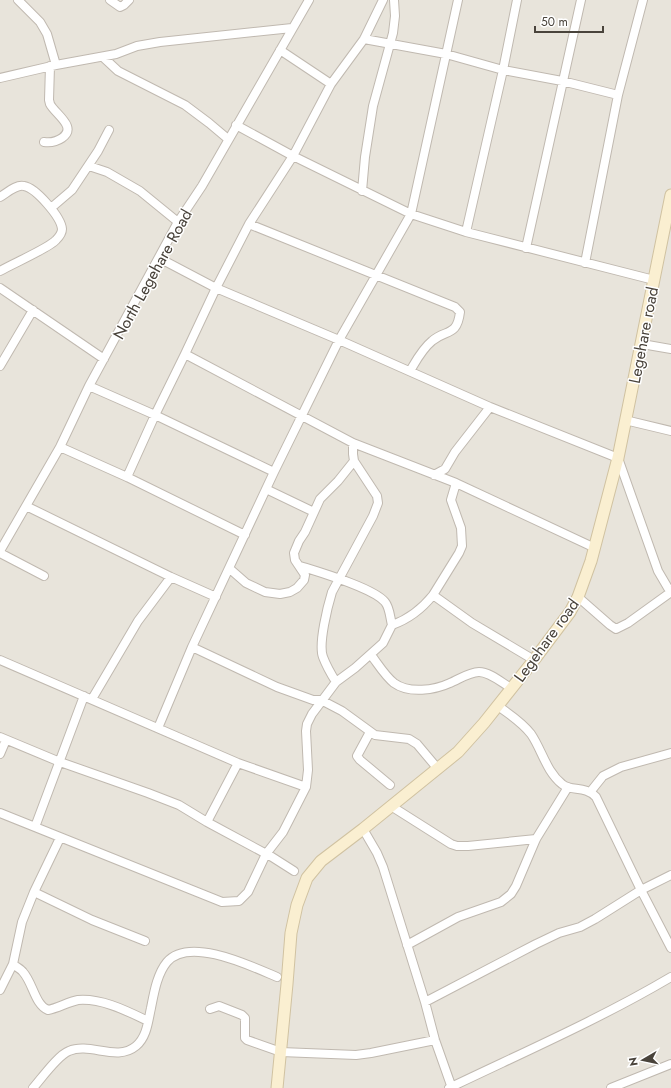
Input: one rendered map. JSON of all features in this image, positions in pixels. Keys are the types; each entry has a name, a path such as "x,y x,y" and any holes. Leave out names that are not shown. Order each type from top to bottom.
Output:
{"main road":[{"name":"Legehare road","path":"284,979 290,933 297,905 307,878 321,861 458,752 484,723 534,660 570,612 578,597 595,548 618,458 671,195"},
{"path":"277,1088 281,1052 284,979"}],"street":[{"path":"18,0 40,22 47,34 53,66 49,100 50,104 67,124 68,131 64,137 57,142 44,142"},
{"path":"110,0 120,7 129,0"},
{"name":"North Legehare Road","path":"0,552 60,447 89,386 178,222 202,186 309,0"},
{"path":"127,477 216,288 249,224 293,156 331,84 364,39 383,0"},
{"path":"362,191 365,157 373,106 393,33 395,16 394,0"},
{"path":"158,728 192,647 274,472 339,340 411,214 458,0"},
{"path":"466,232 504,70 517,0"},
{"path":"526,248 581,0"},
{"path":"584,263 618,95 643,0"},
{"path":"0,78 102,57 137,46 160,42 292,28"},
{"path":"364,39 446,54 504,70 562,81 618,95"},
{"path":"280,50 331,84"},
{"path":"102,57 118,71 184,105 228,139"},
{"path":"236,126 362,191 411,214 466,232 654,280"},
{"path":"51,208 72,190 89,166 109,130"},
{"path":"89,166 107,172 135,188 178,222"},
{"path":"0,197 14,188 24,186 29,188 51,208 58,218 62,228 57,239 53,243 0,271"},
{"path":"249,224 455,307 460,312 456,328 448,334 439,336 424,348 410,371"},
{"path":"159,258 216,288 339,340 490,407 618,458 658,571 671,591 628,623 616,629 578,597"},
{"path":"0,288 104,359"},
{"path":"0,366 33,310"},
{"path":"642,344 671,349"},
{"path":"185,354 353,443 456,483 595,548"},
{"path":"89,386 155,415 274,472"},
{"path":"434,475 445,468 455,452 490,407"},
{"path":"625,420 671,431"},
{"path":"336,682 322,655 322,644 328,604 339,579 373,516 378,503 377,496 354,461 353,443"},
{"path":"60,447 127,477 245,535"},
{"path":"230,568 246,583 265,592 280,594 290,592 297,588 304,580 305,575 295,560 294,553 299,541 305,532 320,499 338,481 354,461"},
{"path":"392,625 405,620 417,612 433,595 462,546 461,528 451,500 456,483"},
{"path":"266,489 314,512"},
{"path":"26,506 216,598"},
{"path":"0,552 44,576"},
{"path":"0,813 222,902 239,901 248,892 283,832 306,787 308,770 306,739 307,724 312,714 336,682 355,668 383,643 392,625 388,606 381,597 339,579 300,566"},
{"path":"36,827 60,762 88,697 138,621 171,577"},
{"path":"433,595 472,623 534,660"},
{"path":"192,647 277,687 313,700 321,700 342,712 370,732 382,737 409,739 417,744 438,769"},
{"path":"370,655 395,683 415,690 438,688 477,672 490,675 511,688"},
{"path":"0,660 238,763 306,787"},
{"path":"498,706 518,720 531,734 547,765 563,785 591,791 596,796 641,890 671,948"},
{"path":"370,732 357,756 390,785"},
{"path":"0,754 3,739 60,762 148,793 178,805 294,871"},
{"path":"591,791 603,776 621,767 671,753"},
{"path":"207,822 238,763"},
{"path":"407,945 458,917 501,902 511,894 516,886 536,838 568,787"},
{"path":"391,806 446,841 457,846 536,838"},
{"path":"363,829 377,853 383,867 451,1088 633,1000 671,977"},
{"path":"0,990 13,964 22,922 34,892 60,838"},
{"path":"425,1002 536,944 595,919 641,890 671,875"},
{"path":"34,892 92,920 145,941"},
{"path":"34,1088 49,1069 69,1050 80,1048 122,1052 135,1047 144,1038 156,986 166,963 179,953 195,951 210,952 284,979"},
{"path":"13,964 23,972 44,1009 48,1010 78,1000 97,1001 118,1007 148,1021"},
{"path":"210,1009 219,1006 242,1015 245,1018 246,1040 281,1052 356,1055 435,1040"},
{"path":"611,1088 671,1064"}],"shaded area":[{"path":"0,0 671,0 671,1088 0,1088"}]}
